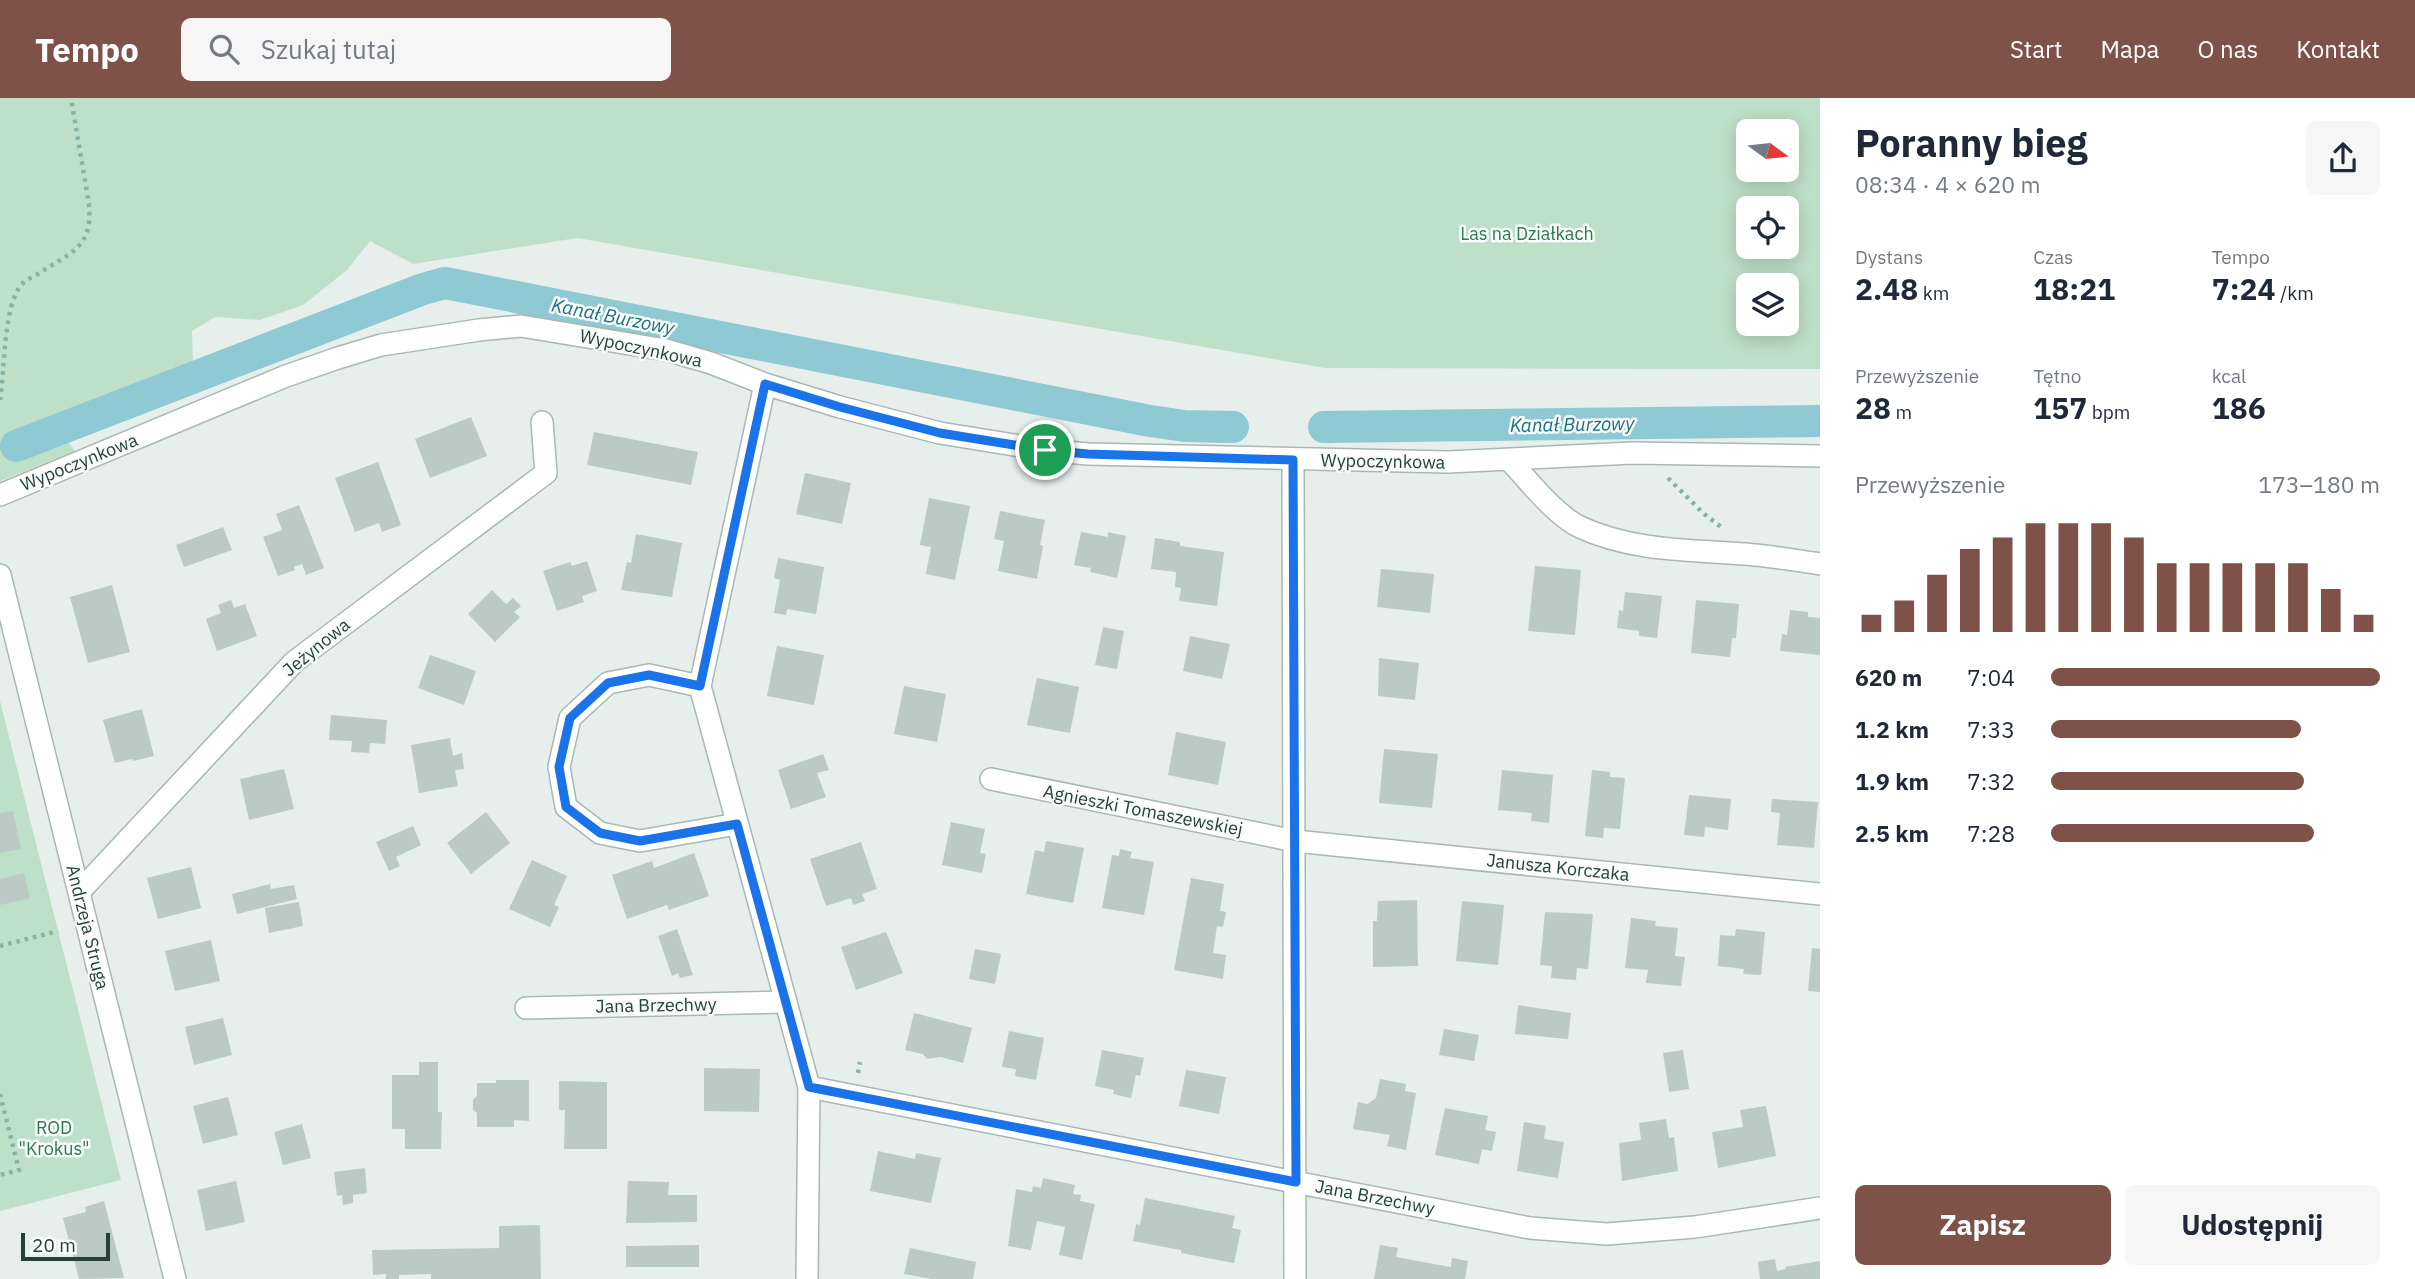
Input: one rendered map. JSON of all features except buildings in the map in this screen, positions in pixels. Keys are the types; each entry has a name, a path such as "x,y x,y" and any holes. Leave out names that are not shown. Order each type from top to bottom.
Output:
{"street":[{"name":"Wypoczynkowa","path":"0,495 286,376 338,358 381,345 521,326 654,348 711,363 765,384 840,407 940,433 1045,450 1088,454 1448,463 1632,453 1820,456"},
{"path":"765,384 700,686 809,1087 807,1279"},
{"name":"Jeżynowa","path":"80,891 293,662 546,473 542,422"},
{"path":"1293,460 1295,1279"},
{"path":"1510,461 1545,500 1578,527 1624,542 1820,564"},
{"name":"Andrzeja Struga","path":"0,575 175,1279"},
{"path":"700,686 649,675 608,683 570,718 559,767 566,807 600,833 640,841 737,824"},
{"name":"Agnieszki Tomaszewskiej","path":"992,779 1295,841"},
{"name":"Janusza Korczaka","path":"1295,841 1820,894"},
{"name":"Jana Brzechwy","path":"526,1008 786,1002"},
{"name":"Jana Brzechwy","path":"809,1087 1530,1227 1606,1234 1695,1227 1820,1208"}],"path":[{"path":"0,400 11,307 22,284 81,246 87,233 89,204 71,98"},
{"path":"1666,475 1703,513 1725,530"},
{"path":"0,946 58,931"},
{"path":"0,1094 19,1170 0,1175"}],"green space":[{"name":"Las na Działkach","path":"0,98 1820,98 1820,369 1325,368 577,238 413,264 370,241 347,270 303,305 260,320 215,317 192,331 193,367 53,423 75,451 0,481"},
{"name":"ROD \"Krokus\"","path":"0,701 121,1180 0,1211"}],"waterway":[{"name":"Kanał Burzowy","path":"16,446 423,289 445,283 1150,421 1185,426 1233,427"},
{"name":"Kanał Burzowy","path":"1324,427 1820,421"}],"route":[{"path":"765,384 940,433 1045,450 1088,454 1293,460 1296,1182 809,1087 737,824 640,841 600,833 566,807 559,767 570,718 608,683 649,675 700,686 765,384"}]}
